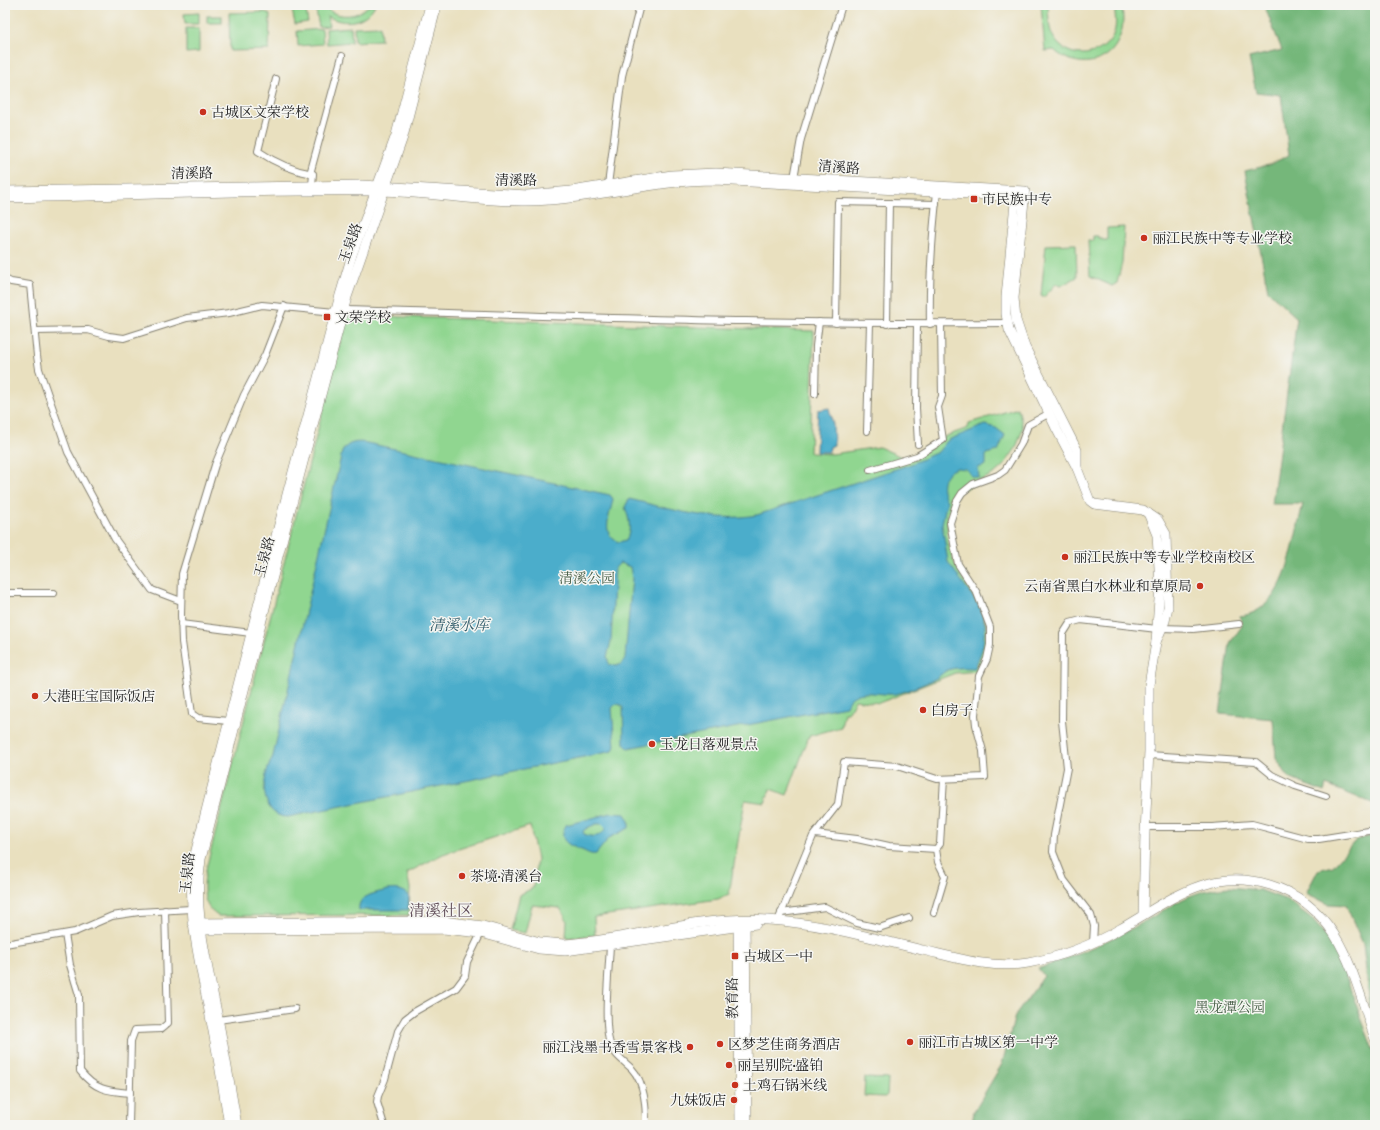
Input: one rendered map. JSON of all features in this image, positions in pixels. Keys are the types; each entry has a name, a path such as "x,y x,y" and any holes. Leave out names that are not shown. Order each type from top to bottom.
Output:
{"street":[{"name":"玉泉路","path":"381,188 430,5"},
{"name":"玉泉路","path":"229,1125 196,926 198,887 204,842 352,255 381,188 410,111 437,5"},
{"path":"608,185 621,81 630,39 640,5"},
{"path":"794,178 801,139 842,5"},
{"path":"310,174 342,56"},
{"path":"276,79 258,151 269,159 313,174 312,185"},
{"name":"清溪路","path":"5,191 312,185 514,195 554,193 666,176 698,173 794,178 1021,194"},
{"name":"清溪路","path":"5,198 381,188 485,200 527,201 572,198 673,182 716,180 937,192 1021,194"},
{"path":"930,324 930,261 933,247 937,192"},
{"path":"1021,194 1006,297 1008,323 1018,351 1048,414 1077,468 1088,498 1092,503 1139,508 1146,511 1158,520 1166,534 1168,607 1159,629 1150,685 1143,915"},
{"path":"1021,194 1014,298 1016,320 1025,348 1077,450 1077,468"},
{"path":"836,322 838,202 936,204"},
{"path":"887,324 889,203"},
{"path":"5,279 11,282 30,285 39,369 73,463 115,540 152,590 181,601"},
{"path":"35,331 88,330 109,336 124,338 186,318 229,313 262,305 339,311 887,324 1008,323"},
{"path":"228,721 198,718 192,714 181,624 182,574 215,465 244,395 265,355 284,306"},
{"name":"玉泉路","path":"236,1125 218,1020 191,909 190,886 196,846 228,721 339,311"},
{"path":"815,394 816,346 819,322"},
{"path":"867,431 870,323"},
{"path":"916,324 916,408 918,444"},
{"path":"870,470 917,456 942,440 938,407 942,396 941,324"},
{"path":"779,917 805,854 815,834 837,807 840,800 844,762 897,766 919,774 944,779 985,777 984,751 976,725 976,715 979,676 987,659 991,639 989,622 982,604 956,559 949,526 950,519 956,500 962,493 973,484 998,475 1005,470 1021,444 1028,425 1048,414"},
{"path":"5,594 54,593"},
{"path":"1093,942 1094,926 1091,915 1064,880 1053,852 1054,835 1067,768 1062,721 1063,634 1070,623 1081,620 1159,629 1193,629 1239,624"},
{"path":"181,624 251,633"},
{"path":"1149,755 1256,762 1272,775 1295,786 1326,796"},
{"path":"934,913 945,876 938,862 936,849 940,844 944,779"},
{"path":"1145,827 1212,827 1252,824 1301,838 1319,839 1375,830"},
{"path":"815,834 889,846 936,849"},
{"path":"196,926 450,922 483,926 540,942 564,944 742,923 789,922 862,936 966,960 1003,964 1028,963 1058,955 1093,942 1180,893 1198,886 1217,881 1250,880 1268,884 1293,894 1319,913 1338,938 1375,1039"},
{"path":"196,926 436,928 481,933 527,947 548,950 575,950 779,917 825,907 865,925 883,927 909,918"},
{"path":"5,944 65,934 86,928 112,916 165,910 191,909"},
{"path":"129,1125 133,1031 161,1029 166,1026 168,1022 165,910"},
{"path":"779,917 789,922"},
{"name":"教育路","path":"740,1125 742,923"},
{"name":"教育路","path":"742,923 747,1125"},
{"path":"862,936 865,925"},
{"path":"384,1125 378,1102 378,1096 385,1079 398,1031 405,1019 414,1012 456,988 465,976 468,962 481,933"},
{"path":"65,934 70,964 79,995 80,1071 91,1082 106,1091 130,1093"},
{"path":"610,945 607,1032 614,1052 632,1069 639,1080 645,1103 646,1125"},
{"path":"218,1020 295,1009"}],"green space":[{"path":"291,5 305,5 308,22 295,24"},
{"path":"315,5 323,5 330,11 339,15 353,15 368,6 375,5 366,16 360,19 347,22 327,16 329,26 319,27"},
{"path":"1041,5 1048,5 1049,22 1052,34 1060,46 1068,51 1076,54 1086,54 1102,48 1109,41 1114,33 1116,19 1114,5 1122,5 1123,17 1120,36 1109,54 1092,62 1072,60 1062,56 1054,50 1045,51"},
{"path":"1264,5 1375,5 1375,804 1326,785 1324,792 1289,778 1276,758 1273,719 1220,714 1230,643 1242,626 1240,616 1256,611 1268,602 1278,588 1291,554 1303,504 1272,504 1297,318 1268,291 1245,171 1269,165 1289,155 1281,95 1256,92 1249,58 1282,50"},
{"path":"266,12 270,15 269,50 230,51 229,13"},
{"path":"199,13 199,24 185,24 184,14"},
{"path":"207,16 222,16 222,23 207,23"},
{"path":"380,26 381,40 355,42 354,27"},
{"path":"351,27 352,42 327,44 326,29"},
{"path":"186,28 199,28 199,52 186,53"},
{"path":"322,29 323,44 298,46 297,31"},
{"path":"1124,227 1122,263 1117,283 1112,286 1090,276 1088,241 1093,240 1093,236 1098,236 1098,238 1102,238 1102,240 1107,240 1107,228"},
{"path":"1076,244 1077,277 1061,286 1056,284 1044,297 1041,295 1046,245"},
{"name":"清溪公园","path":"347,315 814,331 810,453 832,454 879,447 904,458 916,454 946,436 968,428 969,423 1018,408 1023,428 1016,448 1004,465 995,473 961,491 957,495 952,503 947,520 948,539 956,566 981,609 987,626 988,643 979,671 955,673 879,703 855,700 848,713 844,713 841,727 809,736 787,795 770,789 765,803 745,800 729,894 718,899 594,917 595,935 566,938 567,920 560,908 532,905 525,933 510,930 519,895 533,888 537,859 530,826 443,854 407,873 410,888 409,915 218,916 210,910 206,901 204,882 206,871"},
{"path":"1375,835 1375,1028 1370,1006 1363,944 1346,905 1328,904 1306,893 1318,870 1333,866 1356,840"},
{"name":"黑龙潭公园","path":"1229,887 1260,890 1287,900 1310,917 1334,945 1375,1055 1375,1125 972,1125 974,1111 1002,1064 1015,1016 1044,976 1038,969 1075,955 1123,933 1190,896 1214,889"},
{"path":"865,1078 888,1079 887,1095 885,1097 864,1096"}],"water":[{"path":"829,408 833,425 834,445 830,447 829,452 816,452 818,410"},
{"name":"清溪水库","path":"985,425 996,428 1005,435 998,451 986,454 986,465 978,468 979,478 971,476 966,469 957,468 951,470 947,474 943,482 943,491 947,501 942,524 948,562 980,607 985,625 983,647 975,668 951,669 935,679 895,694 861,694 850,700 846,706 628,748 624,744 623,708 621,705 616,704 612,708 615,746 613,751 288,817 276,814 268,805 264,786 268,767 273,756 342,452 349,444 356,442 367,443 610,495 613,499 608,529 609,534 613,539 619,542 626,540 629,532 629,520 625,507 629,499 677,511 708,516 740,517 757,515 911,464 938,452 948,440","holes":["620,563 630,567 632,578 625,658 622,664 616,666 609,664 607,657 611,641 615,568"]},
{"path":"611,813 625,814 629,821 629,828 609,838 596,854 590,854 566,842 563,836 563,831 566,825","holes":["596,824 602,824 606,828 599,835 591,836 584,834 583,831 587,828"]},
{"path":"388,890 400,890 407,894 409,897 408,910 359,910 359,905 364,898"}],"place":[{"name":"古城区文荣学校","path":"203,112"},
{"name":"市民族中专","path":"974,199"},
{"name":"丽江民族中等专业学校","path":"1144,238"},
{"name":"文荣学校","path":"327,317"},
{"name":"丽江民族中等专业学校南校区","path":"1065,557"},
{"name":"云南省黑白水林业和草原局","path":"1200,586"},
{"name":"大港旺宝国际饭店","path":"35,696"},
{"name":"白房子","path":"923,710"},
{"name":"玉龙日落观景点","path":"652,744"},
{"name":"茶境·清溪台","path":"462,876"},
{"name":"古城区一中","path":"735,956"},
{"name":"丽江市古城区第一中学","path":"910,1042"},
{"name":"区梦芝佳商务酒店","path":"720,1044"},
{"name":"丽江浅墨书香雪景客栈","path":"690,1047"},
{"name":"丽呈别院·盛铂","path":"729,1065"},
{"name":"土鸡石锅米线","path":"735,1085"},
{"name":"九妹饭店","path":"734,1100"}],"district":[{"name":"清溪社区","path":"441,910"}]}
